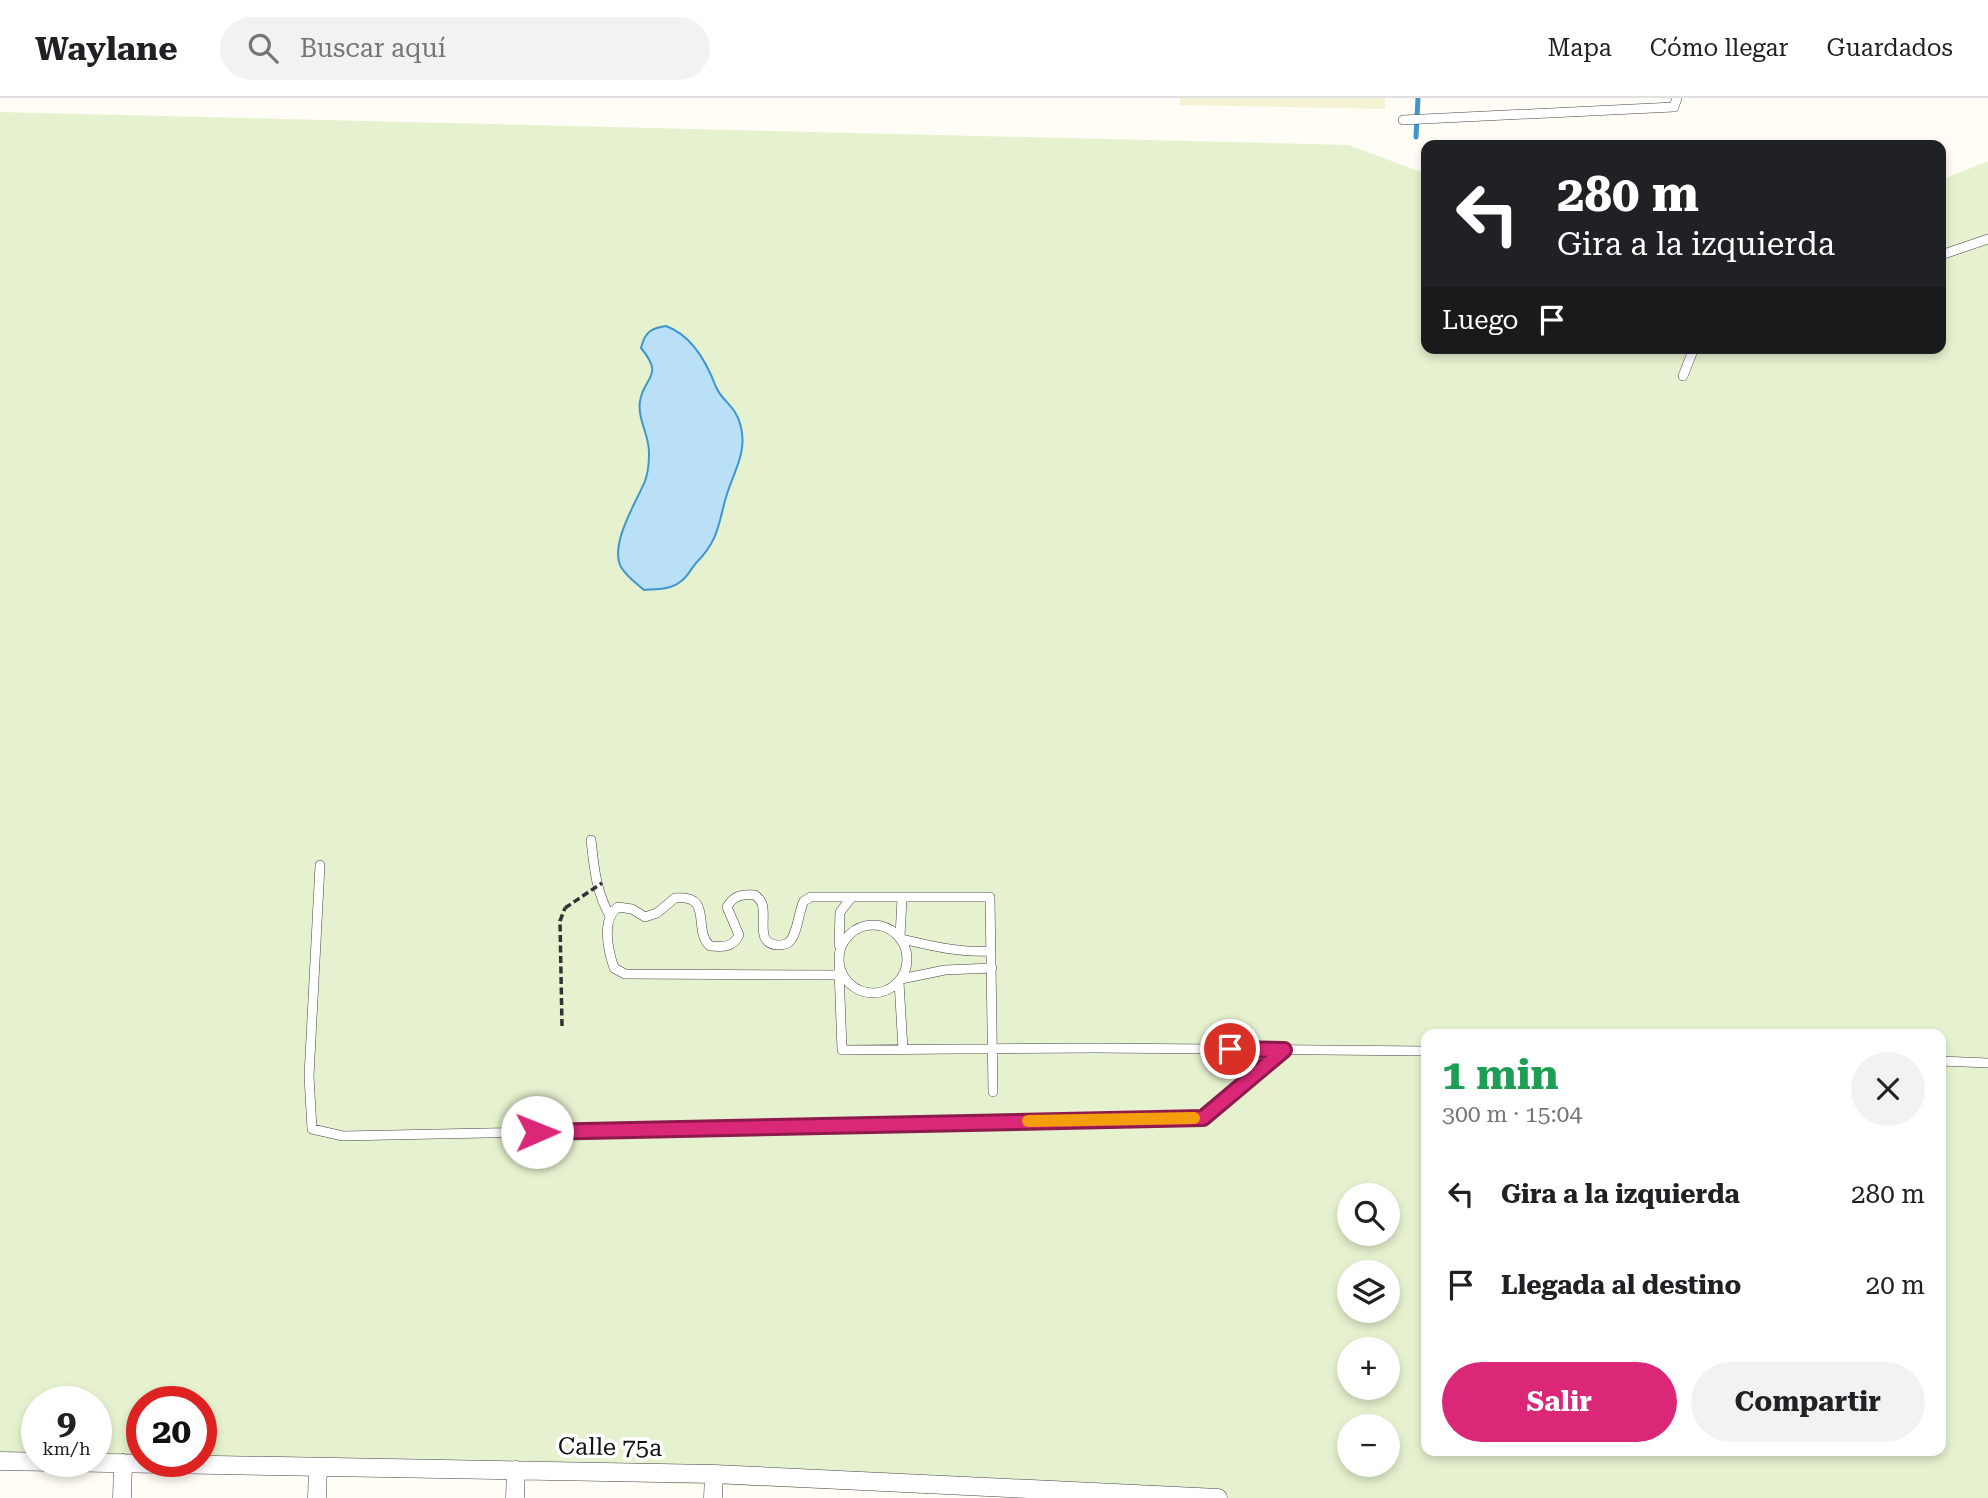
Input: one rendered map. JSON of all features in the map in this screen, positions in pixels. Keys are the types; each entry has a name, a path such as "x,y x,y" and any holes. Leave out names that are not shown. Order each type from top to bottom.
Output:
{"street":[{"name":"Calle 75a","path":"0,1461 713,1474 1218,1498"},
{"path":"122,1498 123,1462"},
{"path":"317,1498 318,1467"},
{"path":"515,1498 516,1470"},
{"path":"713,1474 713,1498"}],"lane":[{"path":"1403,120 1674,107 1677,98"},
{"path":"1946,253 1988,239"},
{"path":"1683,376 1692,354"},
{"path":"591,840 601,901 610,916 608,939 611,958 614,968 625,974 840,972"},
{"path":"320,865 309,1076 312,1129 343,1136 1203,1118 1284,1050"},
{"path":"610,916 618,907 625,907 645,917 651,916 675,898 689,898 695,901 701,910 704,941 710,946 729,946 736,942 739,935 727,907 738,895 755,895 764,908 762,932 765,939 774,945 782,946 789,942 804,901 811,897 990,897 993,1092"},
{"path":"852,897 840,912 838,953 842,1050 1421,1051"},
{"path":"902,898 901,938 907,956 900,981 903,1049"},
{"path":"838,953 844,939 854,929 867,924 889,928 901,938 952,950 991,951"},
{"path":"840,972 850,986 874,994 888,990 900,981 945,970 992,968"},
{"path":"1946,1061 1988,1063"}],"path":[{"path":"562,1026 560,921 565,908 602,883"}],"shaded area":[{"path":"1180,98 1385,98 1385,109 1180,105"}],"green space":[{"path":"0,112 1349,145 1421,172 1421,354 1946,354 1946,178 1988,161 1988,1498 1092,1498 217,1468 217,1386 126,1386 126,1464 112,1464 112,1386 21,1386 21,1461 0,1460"}],"water":[{"path":"666,326 683,336 703,360 719,392 739,420 742,445 739,462 710,545 676,585 644,590 628,576 618,558 621,535 648,468 649,447 640,401 651,376 652,365 641,348 649,332"}],"waterway":[{"path":"1416,137 1418,98"}],"slow traffic":[{"path":"1028,1121 1194,1118"}],"route":[{"path":"537,1132 1203,1118 1284,1050 1230,1049"}]}
